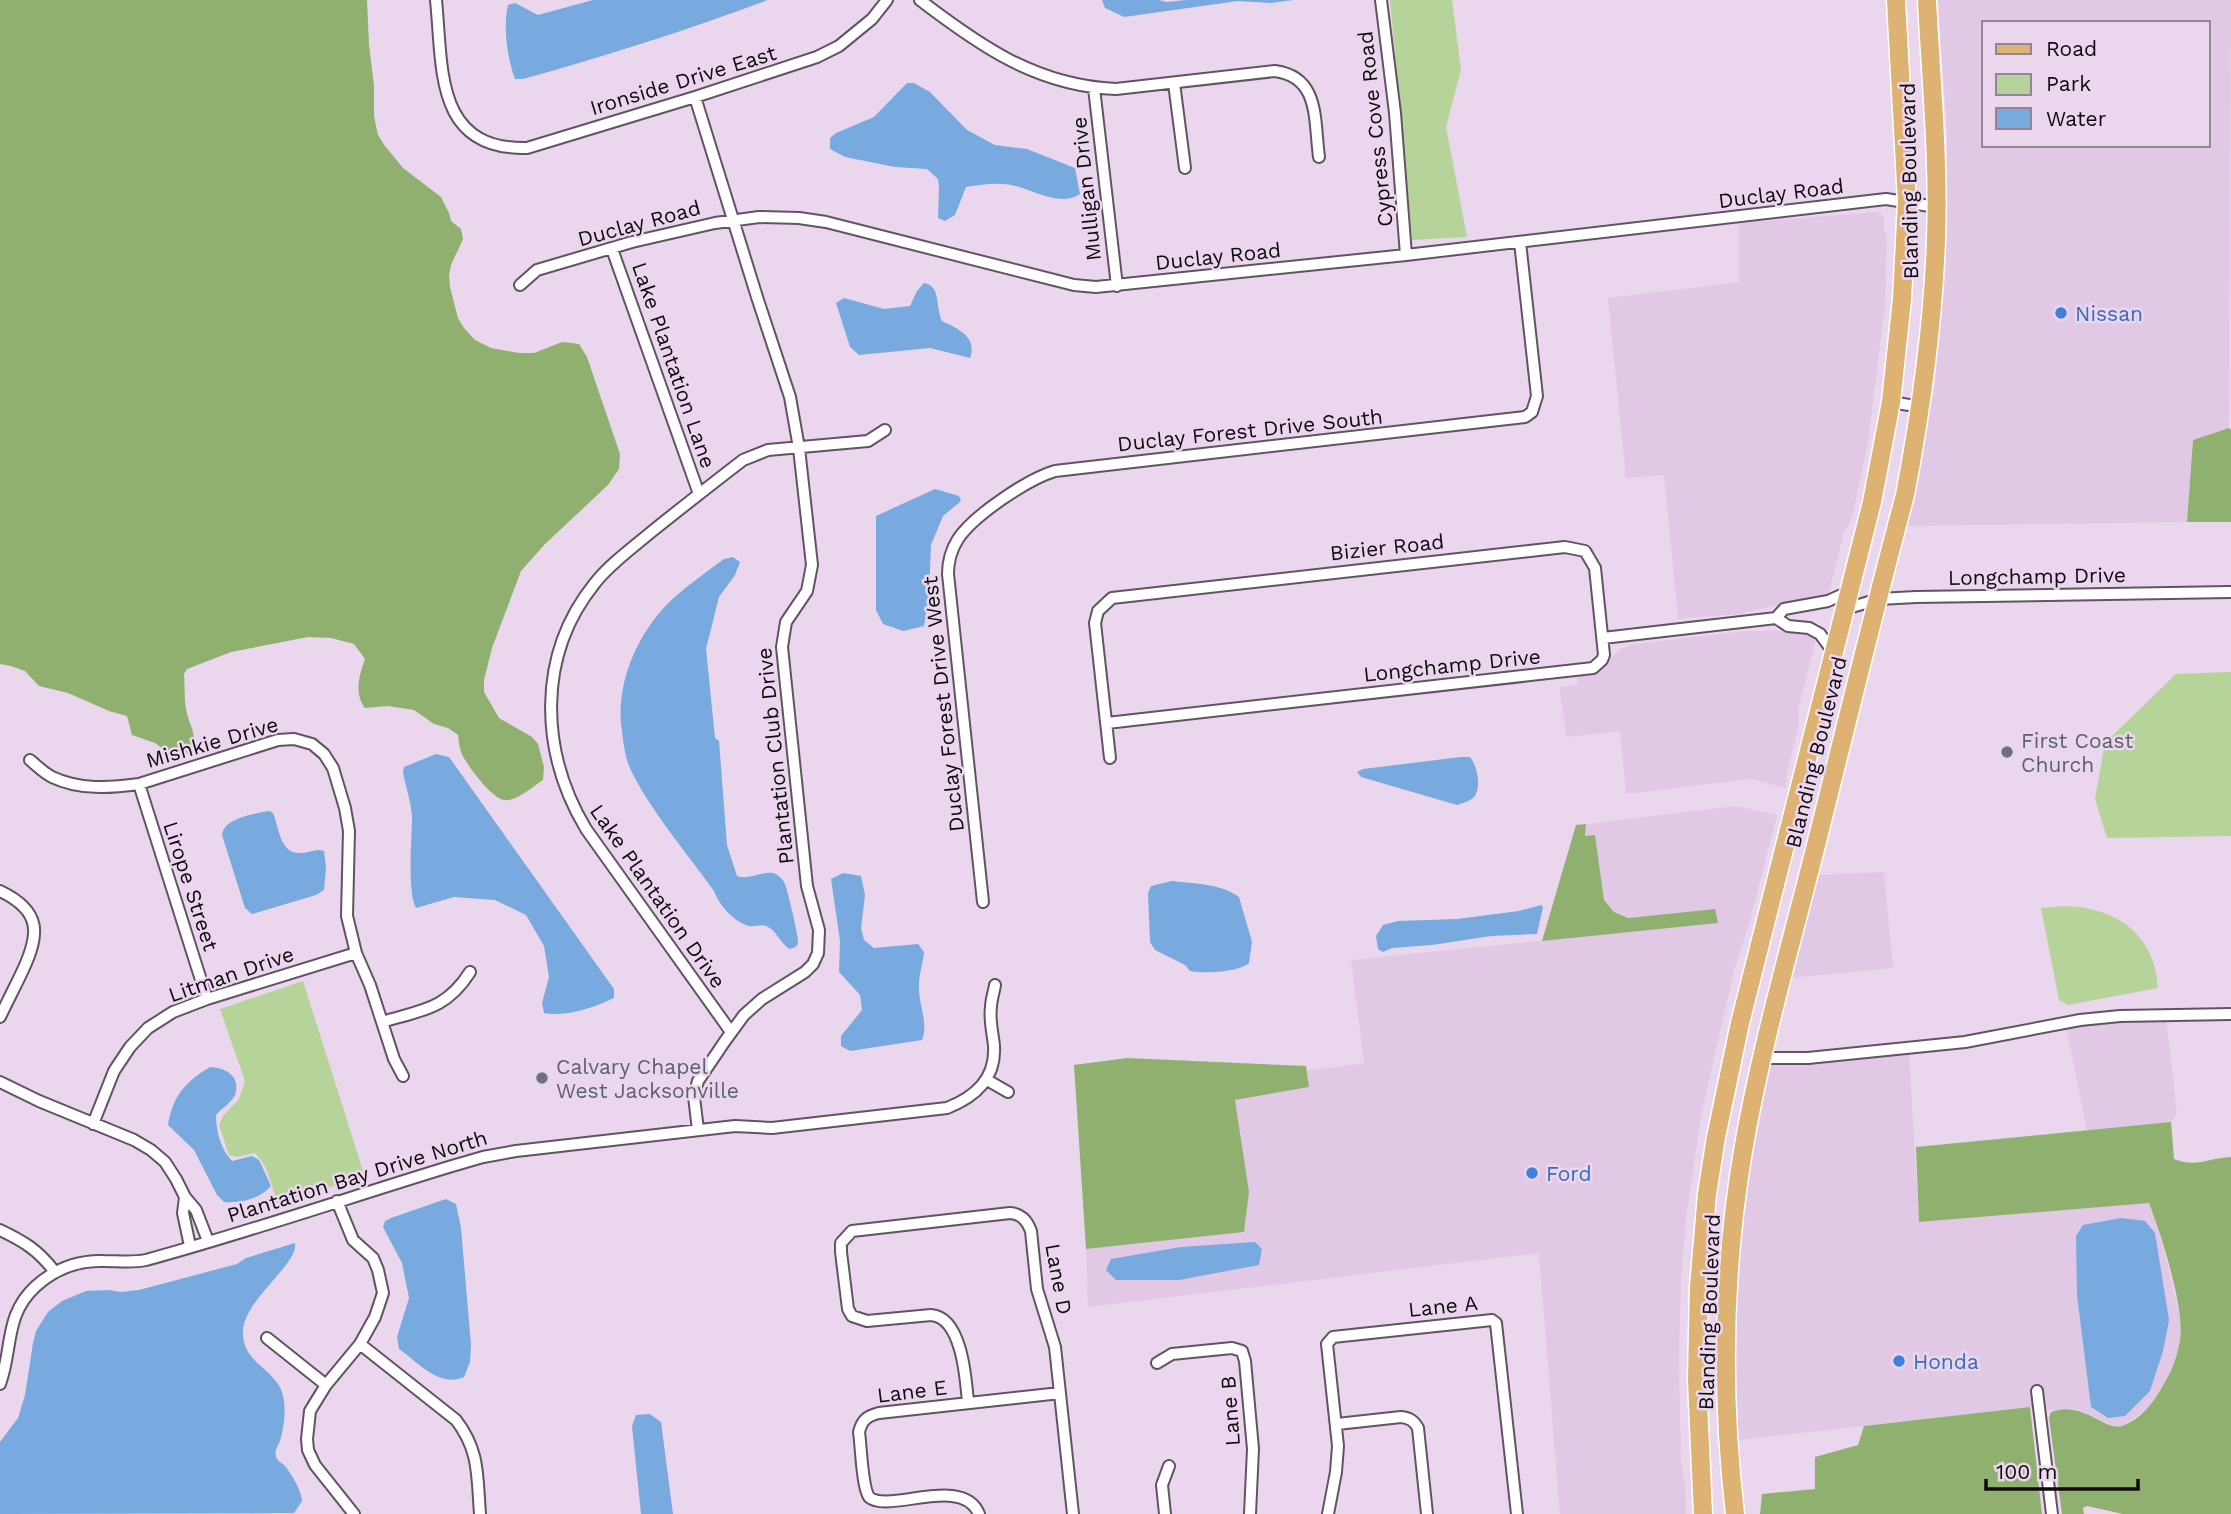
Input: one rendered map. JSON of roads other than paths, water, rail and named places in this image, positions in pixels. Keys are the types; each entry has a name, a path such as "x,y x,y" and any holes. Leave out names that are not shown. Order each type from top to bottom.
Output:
{"main road":[{"name":"Blanding Boulevard","path":"1703,1514 1696,1380 1700,1264 1715,1145 1740,1023 1872,502 1892,402 1902,299 1907,202 1896,0"},
{"name":"Blanding Boulevard","path":"1735,1514 1727,1418 1728,1284 1743,1150 1806,883 1905,495 1921,407 1934,282 1936,207 1927,0"},
{"path":"1778,877 1806,883"},
{"path":"1715,1145 1743,1150"},
{"path":"1698,1421 1727,1418"}],"street":[{"name":"Ironside Drive East","path":"436,0 445,89 450,106 460,123 474,135 488,143 507,148 527,148 817,57 839,46 872,19 887,0"},
{"path":"920,0 985,48 1009,62 1094,88 1116,89 1275,71 1288,72 1307,86 1319,157"},
{"name":"Cypress Cove Road","path":"1381,0 1395,113 1406,255"},
{"path":"1174,83 1185,168"},
{"name":"Mulligan Drive","path":"1094,88 1116,286"},
{"name":"Plantation Club Drive","path":"695,97 790,397 799,448 812,565 811,578 803,599 786,622 782,647 807,886 820,941 813,964 762,999 744,1015 698,1081 694,1097 698,1130"},
{"name":"Duclay Road","path":"520,285 537,270 680,231 759,217 826,222 1074,285 1096,287 1406,255 1886,200 1936,207"},
{"name":"Duclay Forest Drive South","path":"982,516 1024,484 1055,471 1525,417 1532,412 1537,396 1520,242"},
{"name":"Lake Plantation Lane","path":"612,249 699,494"},
{"path":"1892,402 1921,407"},
{"name":"Lake Plantation Drive","path":"731,1032 575,811 554,752 550,709 558,656 578,608 612,564 752,455 768,450 868,441 885,430"},
{"name":"Duclay Forest Drive West","path":"982,516 958,539 948,560 948,574 983,902"},
{"name":"Bizier Road","path":"1107,723 1095,623 1098,611 1104,603 1121,596 1565,547 1585,551 1595,568 1603,638"},
{"path":"1776,618 1784,609 1828,601 1850,591"},
{"name":"Longchamp Drive","path":"1845,609 1879,599 1916,597 2231,592"},
{"path":"1603,638 1776,618 1788,626 1810,628 1819,634 1835,653"},
{"name":"Longchamp Drive","path":"1107,723 1587,670 1602,660 1603,638"},
{"path":"1107,723 1110,758"},
{"name":"Mishkie Drive","path":"30,760 50,776 96,788 139,784 278,740 295,739 312,744 324,754 333,768 349,831 347,916 356,953 370,985 394,1059 403,1076"},
{"name":"Lirope Street","path":"139,784 207,999"},
{"path":"0,891 16,898 39,919 32,951 0,1017"},
{"name":"Litman Drive","path":"93,1124 114,1071 148,1028 173,1012 207,999 356,953"},
{"path":"382,1021 436,1005 450,998 470,972"},
{"path":"995,985 990,1009 993,1063 987,1080 1008,1092"},
{"path":"1763,1058 1808,1058 1965,1042 2080,1020 2120,1016 2231,1014"},
{"name":"Plantation Bay Drive North","path":"55,1272 85,1262 143,1261 483,1157 735,1126 772,1128 947,1108 964,1101 987,1080"},
{"path":"0,1082 134,1140 151,1150 165,1163 196,1210 208,1241"},
{"path":"185,1197 183,1213 190,1246"},
{"path":"337,1201 354,1240 373,1258 383,1293 379,1308 360,1344 326,1385 310,1411 307,1430 309,1450 315,1465 354,1514"},
{"name":"Lane D","path":"859,1229 1010,1213 1023,1218 1031,1231 1037,1289 1055,1348 1073,1514"},
{"name":"Lane E","path":"859,1229 846,1236 841,1243 848,1309 852,1316 867,1321 936,1315 947,1321 962,1357 968,1403 866,1418 859,1432 866,1491 873,1501 887,1505 962,1498 974,1504 979,1514"},
{"path":"0,1230 27,1243 43,1256 55,1272 34,1288 17,1313 9,1336 0,1384"},
{"name":"Lane A","path":"1337,1424 1327,1344 1330,1339 1492,1320 1496,1322 1517,1514"},
{"path":"267,1338 326,1385"},
{"path":"360,1344 456,1420 464,1431 472,1446 480,1514"},
{"name":"Lane B","path":"1157,1363 1172,1354 1232,1348 1242,1352 1253,1449 1250,1514"},
{"path":"2037,1391 2052,1514"},
{"path":"968,1403 1060,1393"},
{"path":"1328,1514 1336,1472 1337,1424 1401,1417 1412,1419 1418,1428 1427,1514"},
{"path":"1165,1514 1161,1485 1168,1466"}],"water":[{"path":"593,0 768,0 616,52 515,79 507,42 508,5 515,3 538,15"},
{"path":"1102,0 1294,0 1271,3 1238,1 1124,17 1105,8"},
{"path":"907,83 914,83 930,92 967,130 995,145 1027,149 1075,168 1080,194 1062,199 1005,184 966,187 955,215 945,221 938,218 938,179 927,169 895,167 845,157 830,149 830,138 874,117"},
{"path":"924,283 935,292 942,321 960,330 969,339 972,351 970,358 930,348 859,355 850,347 836,303 844,298 884,309 910,306"},
{"path":"935,489 959,496 961,501 943,516 931,545 929,596 924,626 903,631 883,624 876,610 876,516"},
{"path":"733,557 740,562 735,575 719,597 706,649 715,738 719,741 727,845 737,876 771,873 784,882 798,939 796,946 790,949 770,928 743,924 723,907 646,798 629,766 623,740 623,688 627,671 642,637 677,595 724,559"},
{"path":"436,754 449,757 614,989 614,998 580,1011 544,1013 542,1003 549,977 544,946 526,915 495,900 454,897 416,908 411,878 412,816 403,773 404,767"},
{"path":"1470,757 1473,761 1478,788 1472,798 1457,805 1361,777 1357,772 1363,769"},
{"path":"269,811 273,813 281,839 289,850 301,853 324,851 324,890 316,895 252,914 245,908 222,835 228,824 248,815"},
{"path":"843,873 861,876 865,895 861,928 864,940 874,948 918,944 924,952 919,985 924,1020 922,1040 850,1051 841,1046 841,1036 862,1010 860,995 839,972 840,941 831,879"},
{"path":"1172,881 1215,887 1239,897 1252,942 1249,963 1230,970 1196,972 1155,950 1150,942 1148,893 1151,886"},
{"path":"1541,905 1543,907 1537,934 1491,936 1392,948 1383,952 1378,949 1376,936 1383,925 1398,921 1457,919 1519,911"},
{"path":"210,1067 227,1071 236,1083 234,1098 216,1115 222,1146 232,1161 252,1156 259,1160 271,1186 261,1195 249,1200 224,1202 217,1195 194,1150 168,1125 173,1106 182,1091"},
{"path":"446,1199 456,1204 461,1228 471,1345 470,1362 464,1377 455,1379 446,1379 429,1372 399,1349 397,1337 409,1298 402,1263 383,1227 385,1221 391,1218"},
{"path":"2121,1218 2145,1221 2155,1233 2169,1320 2163,1351 2150,1391 2125,1416 2108,1418 2091,1407 2077,1295 2076,1236 2083,1225"},
{"path":"1255,1242 1262,1249 1259,1265 1179,1280 1116,1280 1106,1270 1111,1259 1181,1247"},
{"path":"295,1243 294,1252 288,1261 251,1308 243,1333 251,1356 273,1377 283,1397 285,1412 276,1454 300,1492 302,1501 294,1513 0,1514 0,1442 18,1418 25,1395 36,1331 48,1312 62,1301 86,1291 139,1290 237,1264 246,1258"},
{"path":"650,1414 661,1422 673,1514 641,1514 632,1426 636,1415"}],"place":[{"name":"Nissan","path":"2061,313"},
{"name":"First Coast Church","path":"2007,752"},
{"name":"Calvary Chapel West Jacksonville","path":"542,1078"},
{"name":"Ford","path":"1532,1173"},
{"name":"Honda","path":"1899,1361"}]}
